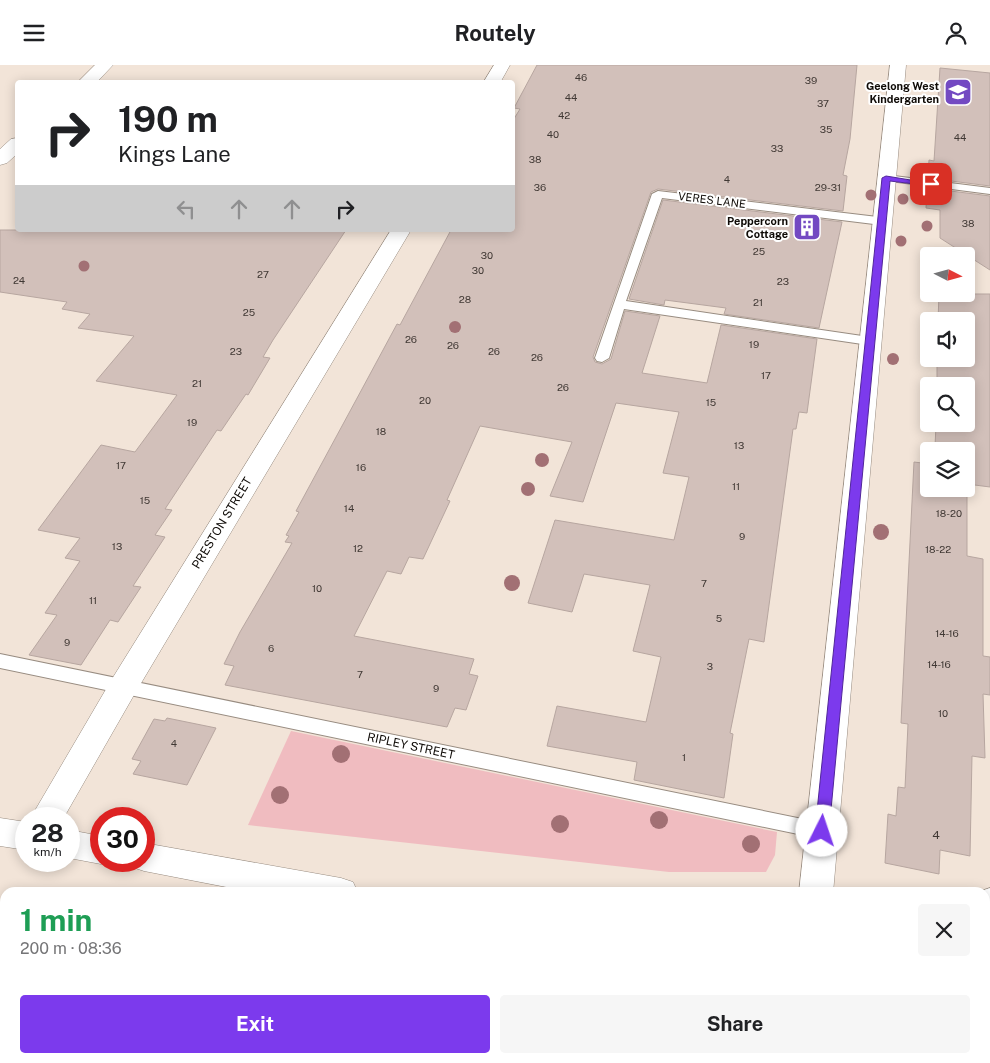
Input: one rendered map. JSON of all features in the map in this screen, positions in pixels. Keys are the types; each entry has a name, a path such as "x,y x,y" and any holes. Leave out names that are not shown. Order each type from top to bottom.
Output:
{"street":[{"path":"89,80 105,65"},
{"path":"492,80 499,65"},
{"path":"817,887 869,341 898,65"},
{"name":"PRESTON STREET","path":"53,807 123,687 400,232"},
{"path":"0,832 15,834"},
{"path":"155,859 275,886"}],"lane":[{"path":"886,178 990,191"},
{"name":"VERES LANE","path":"602,358 658,194 882,221"},
{"path":"619,304 869,341"},
{"name":"RIPLEY STREET","path":"0,661 822,831"}],"shaded area":[{"path":"291,731 777,832 775,855 766,872 669,872 248,825"}],"building":[{"path":"537,65 857,65 850,139 843,175 847,176 843,211 658,189 651,192 593,357 595,362 602,364 611,359 625,311 660,316 642,373 707,383 721,325 817,339 807,413 799,412 796,429 793,429 764,642 749,639 730,733 733,734 724,798 634,780 637,762 547,746 557,706 646,722 661,657 633,651 650,585 584,574 572,612 528,603 555,520 674,540 689,477 663,473 679,412 616,403 583,502 550,496 572,442 480,426 447,500 450,501 423,559 409,557 401,574 387,571 354,636 474,659 469,674 478,676 466,710 455,708 447,727 225,685 234,666 224,664 240,632 292,543 285,542 289,536 286,535 299,512 296,511 397,324 400,325 450,232 515,232 515,117 520,109 515,108"},
{"path":"940,68 990,73 990,186 928,178 929,160 934,161"},
{"path":"927,188 990,196 990,270 975,260 975,247 954,247 940,238 940,210 926,208"},
{"path":"663,200 842,222 819,328 724,314 726,308 665,300 664,305 629,299"},
{"path":"0,230 15,230 15,232 345,232 273,340 263,357 270,358 248,395 246,394 221,431 217,430 165,509 172,510 155,535 165,537 133,586 141,587 118,622 110,620 81,665 29,655 57,615 45,613 80,561 65,558 80,538 38,530 101,445 135,452 177,395 96,381 134,336 78,328 90,314 62,309 67,302 0,292"},
{"path":"975,294 990,294 990,487 975,485 975,442 935,442 936,432 975,432 975,377 937,377 937,367 975,367 975,312 938,312 939,303 975,303"},
{"path":"914,462 920,463 920,497 967,497 967,556 983,559 983,656 990,657 990,695 983,694 985,758 972,756 970,856 940,850 939,874 885,863 888,814 896,816 898,787 905,788 908,724 901,723"},
{"path":"167,718 216,728 187,785 133,774 141,761 132,759 154,719 165,721"}],"place":[{"name":"Geelong West Kindergarten","path":"958,92"},
{"name":"Peppercorn Cottage","path":"807,227"}],"route":[{"path":"822,831 886,178 931,184"}]}
